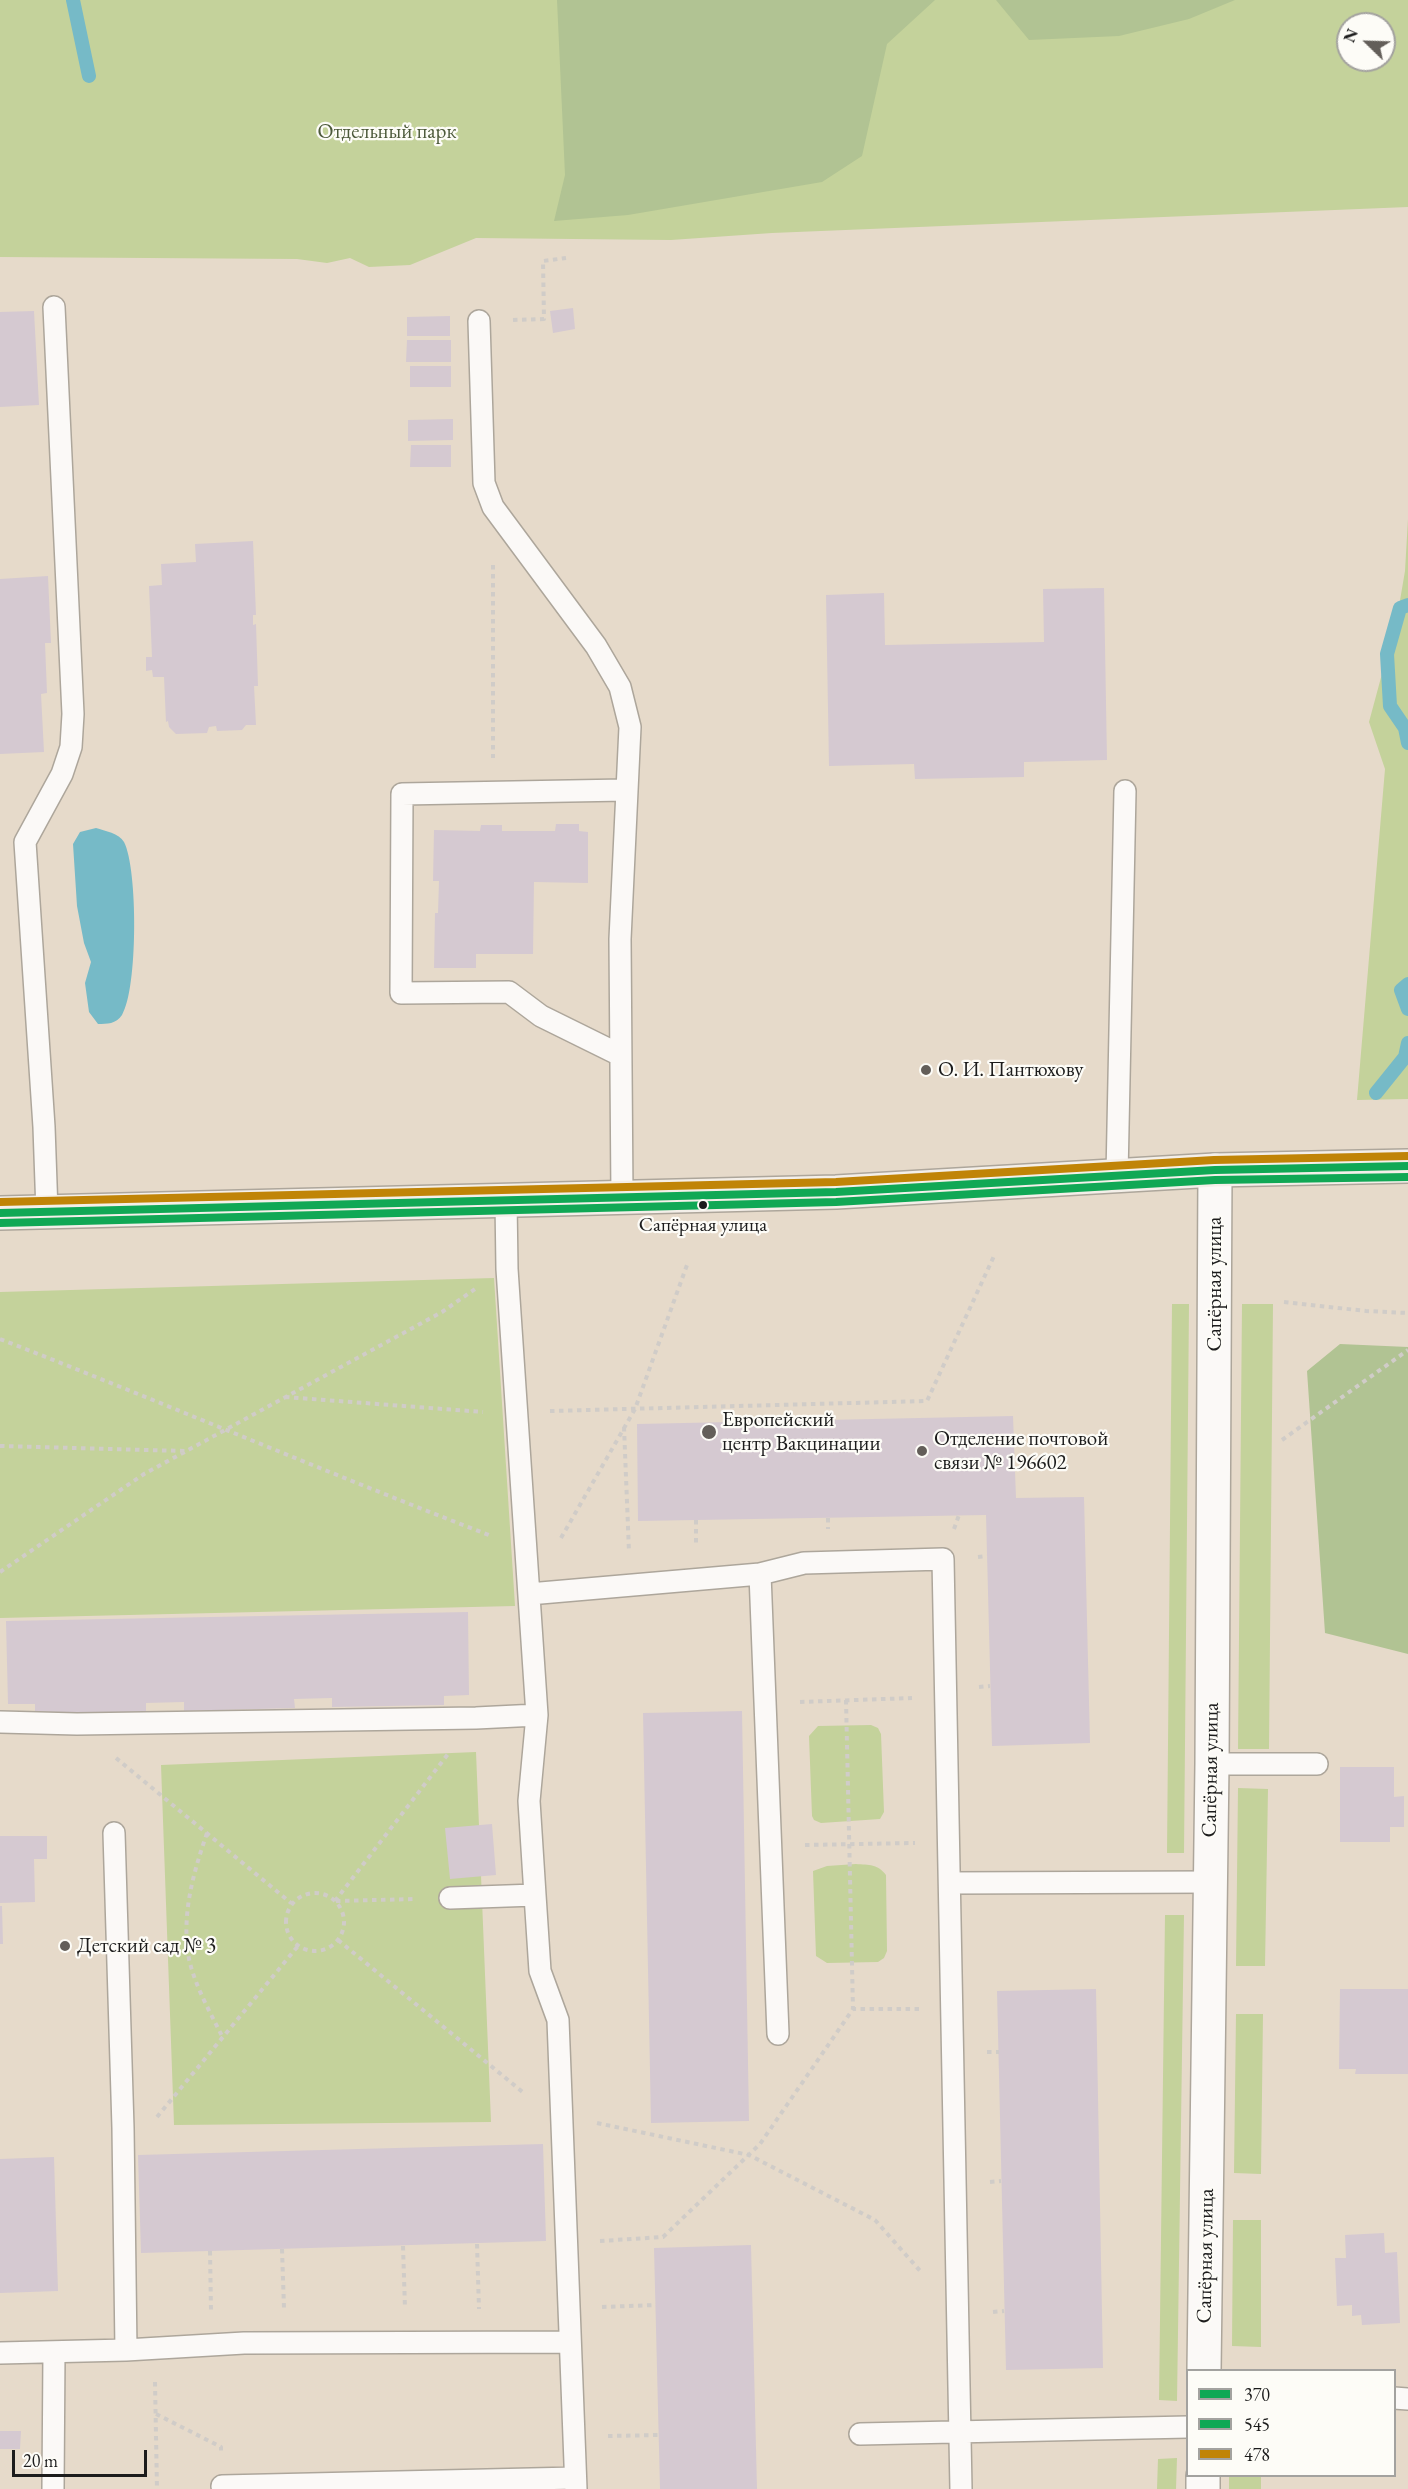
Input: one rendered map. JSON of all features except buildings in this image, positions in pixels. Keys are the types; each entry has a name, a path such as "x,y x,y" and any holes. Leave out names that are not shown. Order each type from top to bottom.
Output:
{"main road":[{"path":"0,1213 836,1192 1215,1170 1408,1166"}],"street":[{"name":"Сапёрная улица","path":"1204,2369 1212,1764 1215,1170"}],"lane":[{"path":"47,1212 44,1127 25,842 62,774 71,747 73,714 54,307"},
{"path":"479,321 484,483 493,507 596,646 620,687 630,727 625,790 620,939 622,1197"},
{"path":"620,1055 541,1016 508,992 401,993 402,794 625,790"},
{"path":"1117,1175 1125,791"},
{"path":"222,2486 575,2483 558,2020 540,1971 529,1801 537,1715 507,1269 506,1201"},
{"path":"530,1594 760,1574 804,1563 943,1559 961,2489"},
{"path":"760,1574 778,2034"},
{"path":"0,1722 77,1724 476,1718 537,1715"},
{"path":"1212,1764 1317,1764"},
{"path":"114,1833 126,2350"},
{"path":"950,1882 1210,1882"},
{"path":"450,1898 535,1895"},
{"path":"0,2353 285,2343 570,2342"},
{"path":"53,2489 54,2352"},
{"path":"860,2434 1186,2427"}],"path":[{"path":"479,321 544,319 543,261 566,258"},
{"path":"493,507 493,792"},
{"path":"285,1397 494,1413 927,1401 994,1256"},
{"path":"530,1594 635,1409 687,1265"},
{"path":"0,1572 144,1474 442,1312 478,1286"},
{"path":"1284,1302 1408,1313"},
{"path":"0,1339 317,1468 526,1549"},
{"path":"1282,1440 1408,1350"},
{"path":"624,1427 630,1585"},
{"path":"0,1446 185,1451"},
{"path":"766,1703 945,1696"},
{"path":"567,2244 663,2237 760,2144 853,2009 846,1701"},
{"path":"335,1900 476,1718"},
{"path":"77,1724 291,1904"},
{"path":"207,1833 192,1878 186,1920 189,1960 203,1998 222,2036"},
{"path":"772,1846 949,1842"},
{"path":"313,1892 325,1894 335,1900 342,1909 344,1920 343,1930 338,1940 330,1947 319,1951 298,1946 289,1937 286,1926 286,1914 291,1904 301,1896 313,1892"},
{"path":"335,1900 450,1898"},
{"path":"338,1940 533,2100"},
{"path":"123,2159 298,1946"},
{"path":"853,2009 931,2009"},
{"path":"587,2121 750,2155 874,2220 922,2274"},
{"path":"477,2244 480,2343"},
{"path":"403,2246 406,2343"},
{"path":"282,2249 285,2343"},
{"path":"210,2251 212,2345"},
{"path":"569,2308 656,2305"},
{"path":"154,2349 157,2489"},
{"path":"156,2414 221,2447 222,2486"},
{"path":"573,2438 659,2435"}],"green space":[{"name":"Отдельный парк","path":"0,0 1408,0 1408,207 772,233 671,240 476,238 410,265 369,267 350,258 327,263 297,259 0,257"},
{"path":"557,0 935,0 887,44 862,156 822,182 628,215 554,221 565,175"},
{"path":"996,0 1235,0 1189,19 1119,36 1029,40"},
{"path":"1408,519 1408,1099 1357,1100 1385,769 1369,722 1397,618 1405,571"},
{"path":"494,1278 515,1606 0,1618 0,1292"},
{"path":"1172,1304 1189,1304 1184,1853 1167,1853"},
{"path":"1242,1304 1273,1304 1269,1749 1238,1749"},
{"path":"1340,1344 1408,1347 1408,1654 1325,1633 1307,1371"},
{"path":"871,1725 878,1728 881,1734 884,1812 880,1819 821,1823 814,1820 809,1736 818,1726"},
{"path":"476,1752 491,2122 174,2125 161,1765"},
{"path":"1238,1788 1268,1789 1265,1966 1236,1966"},
{"path":"856,1864 876,1867 886,1875 887,1951 884,1958 878,1962 827,1963 816,1956 813,1871 827,1866"},
{"path":"1165,1915 1184,1915 1177,2401 1159,2400"},
{"path":"1236,2014 1263,2014 1261,2174 1234,2173"},
{"path":"1233,2220 1261,2220 1261,2347 1232,2346"},
{"path":"1177,2458 1176,2489 1157,2489 1158,2459"},
{"path":"1229,2477 1261,2477 1261,2489 1229,2489"}],"water":[{"path":"96,828 115,834 124,842 129,856 134,902 133,956 127,1001 120,1018 111,1023 101,1024 98,1024 89,1012 85,983 91,962 84,943 77,906 73,844 80,832"}],"waterway":[{"path":"73,0 89,76"},
{"path":"1408,605 1400,608 1387,654 1390,706 1405,728 1408,743"},
{"path":"1408,984 1401,990 1408,1009"},
{"path":"1376,1093 1405,1057 1408,1043"}],"transit line":[{"name":"478","path":"0,1202 836,1182 1214,1160 1408,1156"},
{"name":"370","path":"0,1213 836,1192 1215,1170 1408,1166"},
{"name":"545","path":"0,1223 836,1202 1215,1180 1408,1177"}],"place":[{"name":"О. И. Пантюхову","path":"926,1070"},
{"name":"Сапёрная улица","path":"703,1205"},
{"name":"Европейский центр Вакцинации","path":"709,1432"},
{"name":"Отделение почтовой связи № 196602","path":"922,1451"},
{"name":"Детский сад № 3","path":"65,1946"}]}
